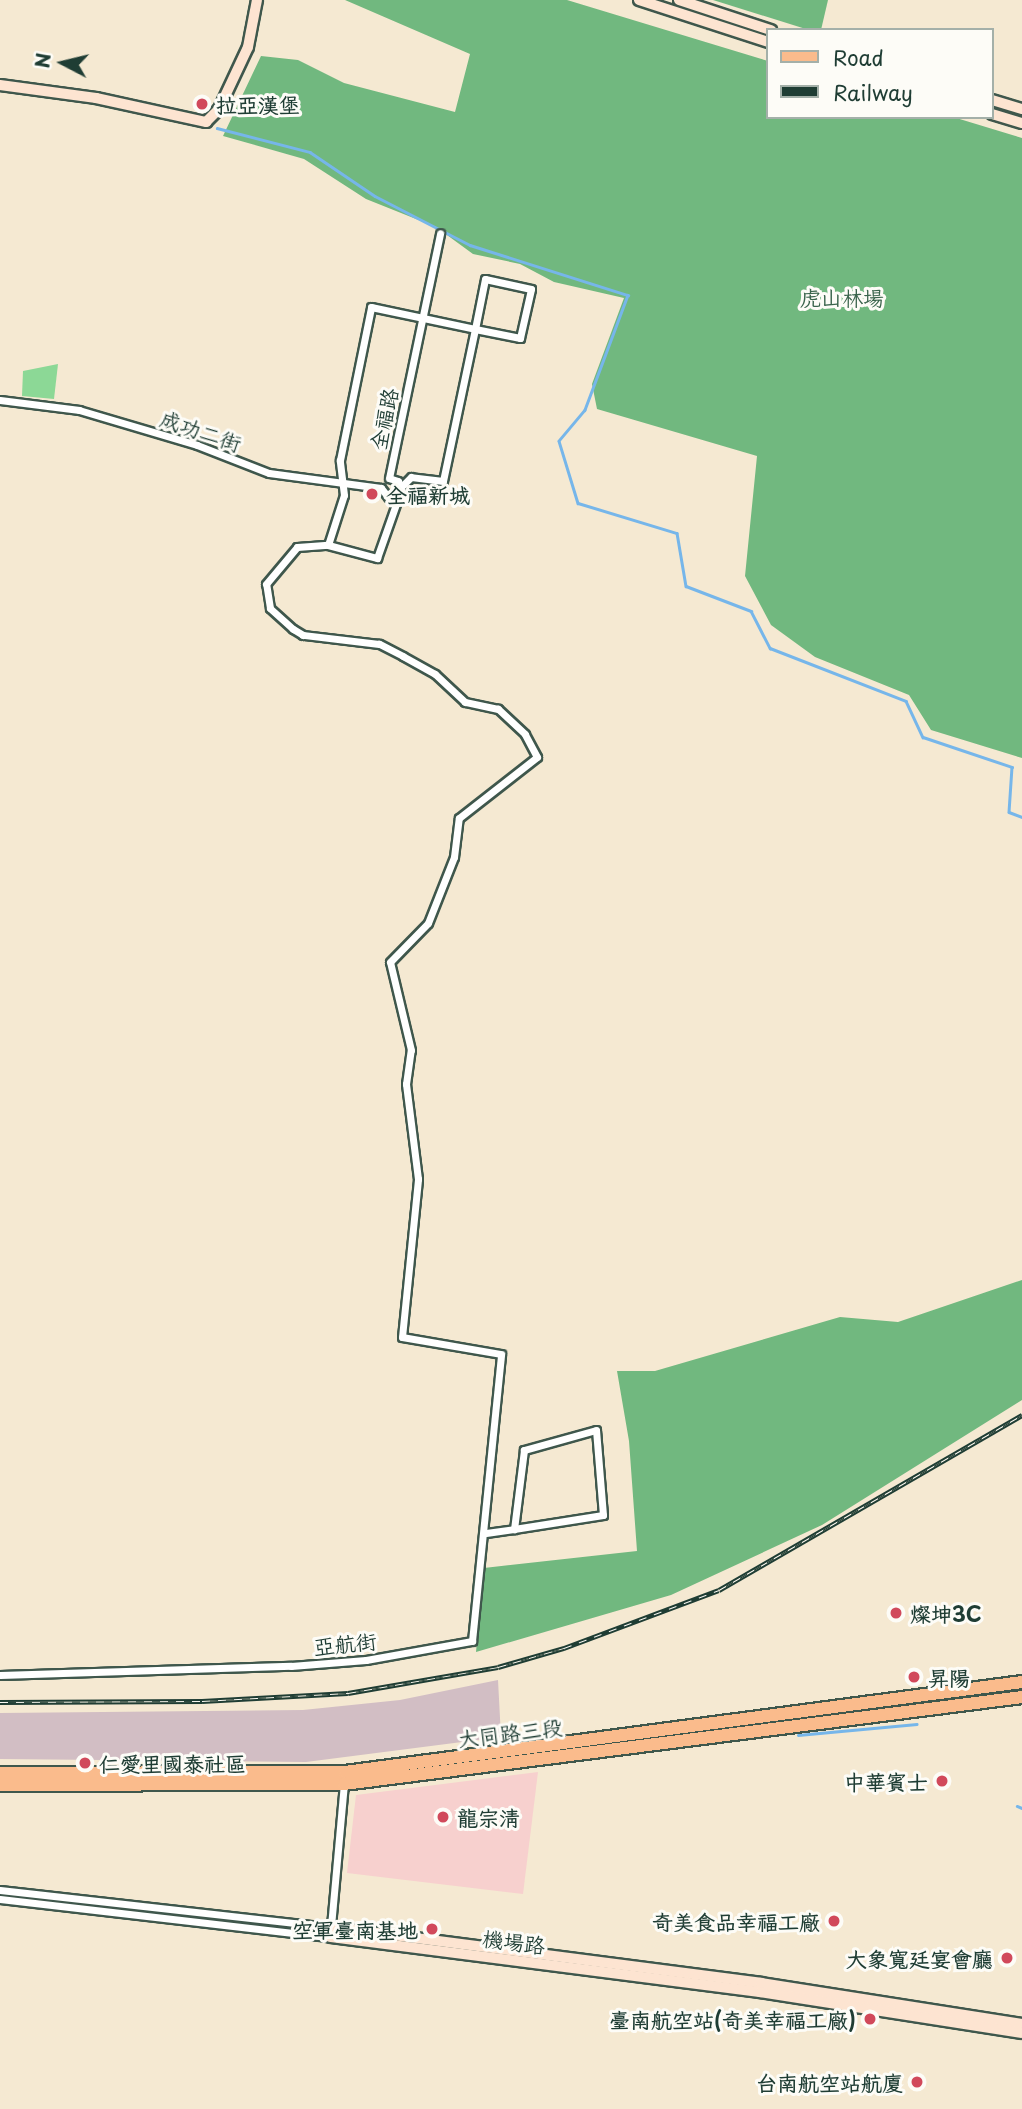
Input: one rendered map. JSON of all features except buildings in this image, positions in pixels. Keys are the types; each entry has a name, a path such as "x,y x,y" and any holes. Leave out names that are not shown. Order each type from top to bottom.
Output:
{"main road":[{"name":"大同路三段","path":"0,1773 344,1778 1022,1682"},
{"name":"大同路三段","path":"0,1785 344,1778 1022,1697"}],"street":[{"path":"0,85 96,98 206,122 219,109 248,47 257,0"},
{"path":"639,0 766,41"},
{"path":"679,0 766,28"},
{"path":"994,101 1022,109"},
{"path":"994,115 1022,123"},
{"name":"全福路","path":"401,488 389,478 440,233"},
{"path":"389,478 381,488 386,496 395,497 401,488 411,477 443,481 475,329 485,279 531,289 520,338 475,329 422,318 371,307 340,460 344,495 328,545 376,558 401,488"},
{"name":"成功二街","path":"0,400 79,410 197,444 269,474 342,486 381,488"},
{"name":"亞航街","path":"0,1675 291,1666 467,1644 472,1641 486,1533 501,1354 401,1337 418,1179 407,1084 411,1050 390,962 428,923 454,857 459,818 537,757 525,734 498,709 465,702 435,674 402,656 348,637 303,635 270,608 266,584 297,547 328,545"},
{"path":"486,1533 514,1529 603,1515 596,1430 524,1450 514,1529"},
{"path":"331,1932 344,1778"},
{"name":"機場路","path":"0,1890 761,1983 1022,2024"},
{"name":"機場路","path":"0,1899 331,1932 760,1992 1022,2033"}],"shaded area":[{"path":"498,1680 501,1737 306,1762 0,1759 0,1713 303,1710 400,1700"},
{"name":"龍宗清","path":"538,1772 523,1894 347,1873 356,1795"}],"green space":[{"name":"虎山林場","path":"345,0 567,0 766,60 766,119 960,119 1022,138 1022,758 931,730 909,695 815,657 771,625 745,576 757,456 597,409 592,384 624,298 554,282 520,264 473,254 436,227 366,199 304,159 223,136 261,56 298,60 344,83 455,112 470,54"},
{"path":"713,0 828,0 821,28 803,28"},
{"path":"58,364 54,399 22,396 23,371"},
{"path":"1022,1280 1022,1400 822,1525 671,1595 476,1652 484,1568 637,1551 629,1441 617,1371 655,1371 840,1317 898,1322"}],"waterway":[{"path":"217,128 310,152 375,196 470,245 628,295 585,410 559,441 578,503 677,533 686,586 751,611 770,648 906,701 923,737 1012,767 1009,812 1022,817"},
{"path":"798,1735 916,1724"},
{"path":"1017,1806 1022,1808"}],"railway":[{"path":"0,1702 202,1701 348,1693 498,1667 564,1648 719,1590 1022,1415"}],"place":[{"name":"拉亞漢堡","path":"202,104"},
{"name":"全福新城","path":"372,494"},
{"name":"燦坤3C","path":"896,1613"},
{"name":"昇陽","path":"914,1677"},
{"name":"仁愛里國泰社區","path":"85,1763"},
{"name":"中華賓士","path":"942,1781"},
{"name":"龍宗清","path":"443,1817"},
{"name":"奇美食品幸福工廠","path":"834,1921"},
{"name":"空軍臺南基地","path":"432,1929"},
{"name":"大象寬廷宴會廳","path":"1007,1958"},
{"name":"臺南航空站(奇美幸福工廠)","path":"870,2019"},
{"name":"台南航空站航廈","path":"917,2082"}]}
